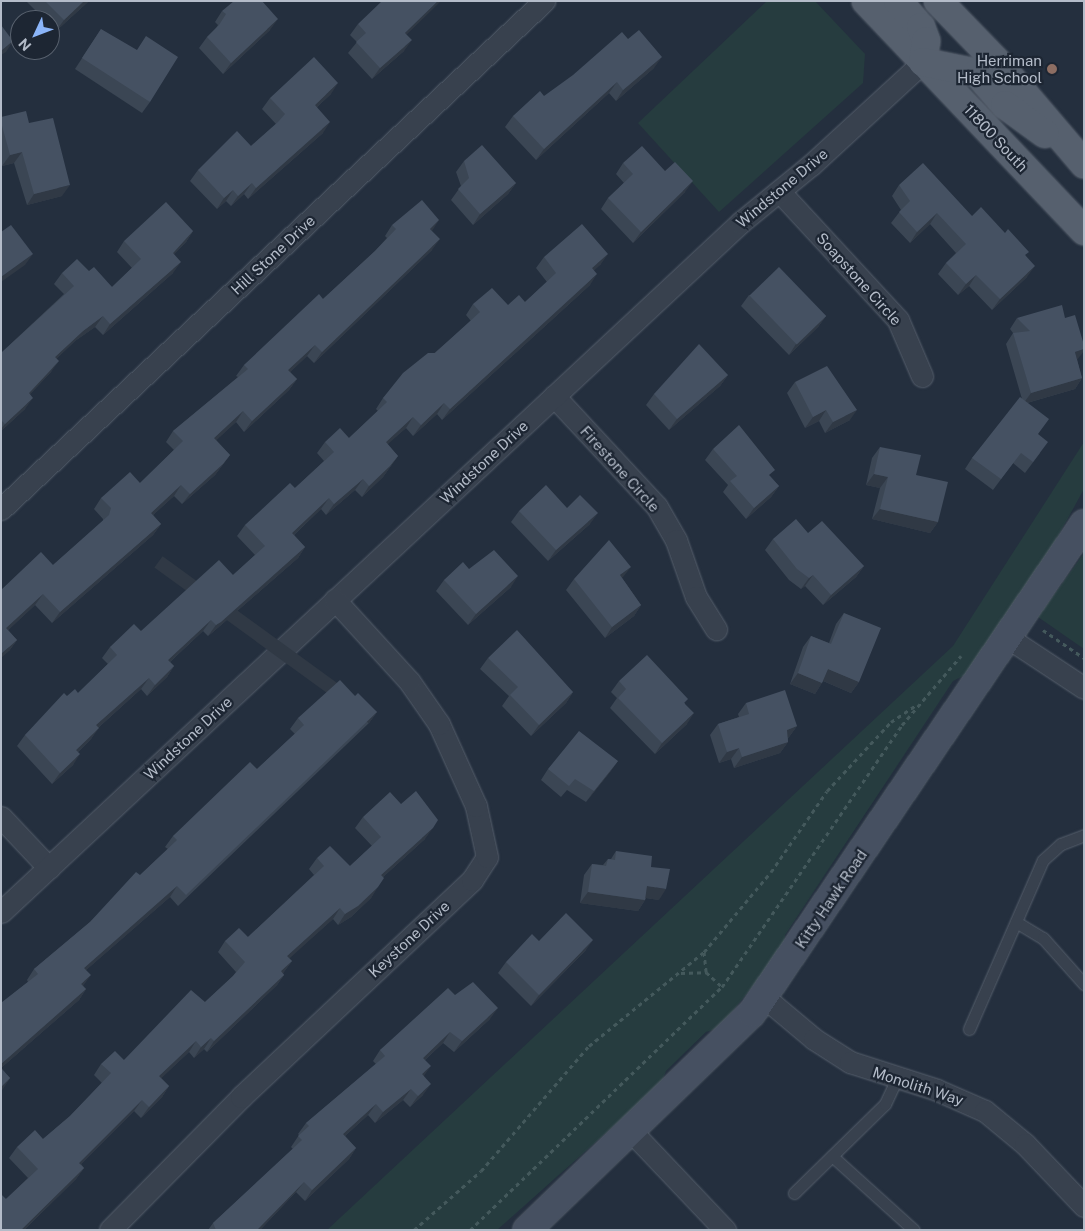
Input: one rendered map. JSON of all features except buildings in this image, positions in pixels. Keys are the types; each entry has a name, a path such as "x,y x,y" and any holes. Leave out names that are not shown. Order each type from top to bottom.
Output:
{"main road":[{"name":"11800 South","path":"866,1 1084,231"},
{"path":"898,1 921,27 926,41 923,62 976,73 1005,105 1083,163"},
{"path":"938,1 998,63 1083,163"}],"street":[{"name":"Hill Stone Drive","path":"1,509 544,1"},
{"name":"Windstone Drive","path":"1,912 741,222 780,192 923,62"},
{"name":"Soapstone Circle","path":"780,192 898,320 922,376"},
{"name":"Firestone Circle","path":"554,396 657,507 676,540 696,597 716,629"},
{"name":"Kitty Hawk Road","path":"527,1230 631,1131 764,997 1084,524"},
{"name":"Keystone Drive","path":"110,1230 241,1097 472,880 487,857 476,806 439,724 409,681 336,600"},
{"path":"1007,637 1084,688"},
{"path":"1,817 49,868"},
{"name":"Monolith Way","path":"764,997 832,1052 985,1111 1025,1144 1084,1206"},
{"path":"631,1131 725,1230"}],"lane":[{"path":"969,1029 1043,860 1061,844 1084,836"},
{"path":"1016,922 1043,938 1084,984"},
{"path":"794,1193 886,1104 897,1078"},
{"path":"832,1156 914,1230"}],"path":[{"path":"1034,623 1084,658"},
{"path":"470,1230 722,987 918,705 967,648"},
{"path":"414,1230 481,1172 588,1046 682,973 704,952 771,872 827,791 891,722 918,705"},
{"path":"704,952 706,972 722,987"},
{"path":"682,973 706,972"}],"green space":[{"path":"767,1 815,1 865,54 863,83 719,212 638,123"},
{"path":"1084,442 1084,489 1052,547 967,674 953,681 785,935 784,948 719,1028 706,1032 666,1071 661,1084 497,1230 327,1230 953,646"},
{"path":"1084,553 1084,649 1038,617"}],"place":[{"name":"Herriman High School","path":"1052,69"}]}
